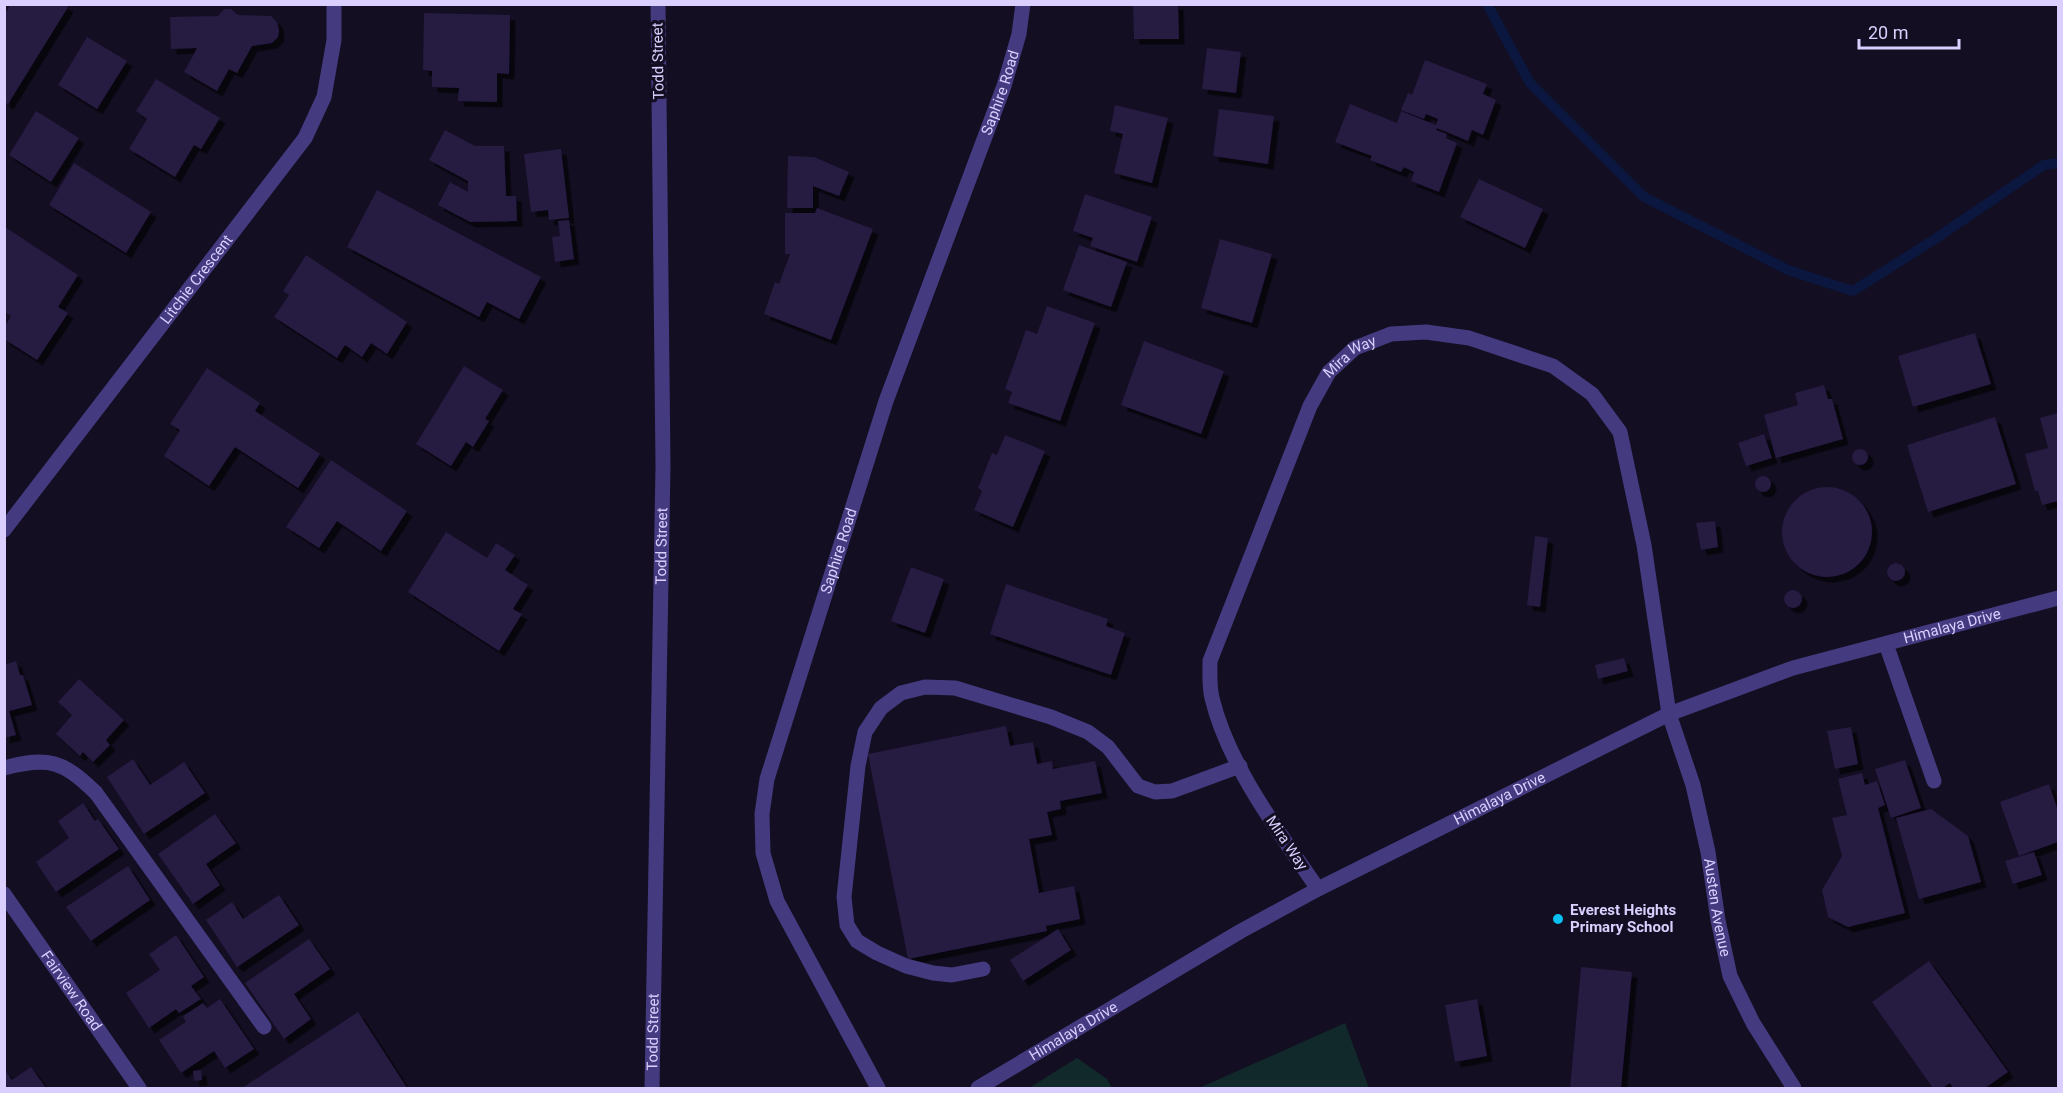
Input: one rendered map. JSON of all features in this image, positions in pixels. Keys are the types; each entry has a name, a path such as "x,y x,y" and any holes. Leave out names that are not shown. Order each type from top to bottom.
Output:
{"street":[{"name":"Litchie Crescent","path":"4,530 305,138 324,97 334,40 334,4"},
{"name":"Todd Street","path":"652,1089 663,466 658,4"},
{"name":"Saphire Road","path":"878,1089 777,902 763,853 762,813 767,779 882,412 1004,86 1019,34 1023,4"},
{"name":"Mira Way","path":"1318,889 1269,816 1223,737 1211,695 1210,661 1310,406 1329,372 1355,348 1391,334 1426,332 1469,338 1553,366 1592,394 1620,432 1644,545 1669,714"},
{"name":"Himalaya Drive","path":"978,1089 1241,931 1318,889 1669,714 1794,668 2058,598"},
{"path":"1886,644 1934,781"},
{"path":"983,969 952,975 906,966 877,953 857,940 847,925 844,897 858,766 865,732 881,708 901,693 925,687 955,688 1040,714 1088,732 1108,747 1138,786 1155,792 1172,791 1240,766"},
{"name":"Austen Avenue","path":"1669,714 1693,785 1708,852 1718,920 1730,976 1753,1023 1794,1089"},
{"path":"4,768 25,763 53,762 75,773 96,793 264,1027"},
{"name":"Fairview Road","path":"4,894 139,1089"}],"green space":[{"path":"1345,1023 1369,1088 1199,1088"},
{"path":"1077,1058 1107,1079 1112,1088 1029,1088"}],"building":[{"path":"11,4 64,4 68,7 8,104 4,102 4,15"},
{"path":"1133,4 1178,4 1179,39 1134,39"},
{"path":"224,9 231,9 238,15 271,16 277,22 279,30 278,37 272,43 252,46 237,73 229,69 217,91 184,72 197,48 171,49 170,17 218,16"},
{"path":"424,13 510,15 509,74 497,73 497,102 458,101 459,88 432,87 432,71 423,70"},
{"path":"87,37 127,61 97,109 58,85"},
{"path":"1207,48 1241,52 1236,93 1202,89"},
{"path":"1425,60 1487,84 1483,94 1496,100 1483,135 1472,130 1468,141 1437,128 1436,130 1447,134 1446,138 1457,143 1439,192 1411,181 1414,172 1404,167 1401,172 1370,160 1372,156 1335,142 1350,104 1397,123 1401,111 1436,125 1438,119 1426,114 1424,119 1401,110 1408,93 1412,95"},
{"path":"156,79 220,118 201,149 194,145 175,177 129,149 147,119 136,111"},
{"path":"1115,105 1168,118 1152,183 1114,173 1123,134 1110,131"},
{"path":"1219,109 1274,116 1268,164 1213,156"},
{"path":"36,111 79,138 51,182 9,155"},
{"path":"445,130 475,146 504,146 506,196 516,196 517,221 470,222 438,205 450,182 468,192 468,181 429,160"},
{"path":"561,149 569,218 549,220 548,210 531,212 524,154"},
{"path":"788,156 814,157 849,172 839,196 813,186 813,208 787,208"},
{"path":"74,163 151,212 126,253 49,205"},
{"path":"1479,179 1543,209 1525,248 1460,217"},
{"path":"377,190 541,277 519,319 487,302 479,317 347,247"},
{"path":"1085,194 1152,217 1137,262 1090,246 1093,238 1073,231"},
{"path":"817,208 873,229 831,340 764,314 775,282 779,284 790,254 785,254 785,213 815,213"},
{"path":"569,220 574,259 555,262 552,237 560,236 558,221"},
{"path":"5,227 78,275 58,307 68,313 37,360 4,339 4,328 11,316 5,312"},
{"path":"1220,239 1272,254 1252,323 1201,308"},
{"path":"1079,245 1127,262 1111,307 1063,290"},
{"path":"306,255 407,322 387,354 371,343 362,357 345,345 337,358 274,317 289,295 283,291"},
{"path":"1047,306 1095,323 1060,421 1008,403 1012,392 1005,389 1026,330 1037,334"},
{"path":"1975,333 1991,384 1913,407 1898,356"},
{"path":"1144,341 1224,371 1201,434 1121,405"},
{"path":"464,366 503,390 485,419 489,421 473,447 466,442 451,466 416,444"},
{"path":"207,368 260,403 255,411 320,454 298,488 235,447 209,486 164,456 180,430 170,424"},
{"path":"1824,385 1828,399 1832,399 1843,439 1776,458 1764,415 1798,405 1795,393"},
{"path":"2058,413 2058,501 2042,505 2038,491 2035,491 2025,454 2048,448 2040,418"},
{"path":"1995,417 2016,484 1928,512 1907,445"},
{"path":"1764,434 1772,458 1746,466 1738,443"},
{"path":"1005,435 1045,451 1013,527 974,510 982,491 978,488 992,453 997,455"},
{"path":"1860,449 1866,451 1868,457 1866,463 1860,465 1854,463 1852,457 1854,451"},
{"path":"331,460 407,511 381,551 337,521 319,548 286,527"},
{"path":"1763,476 1771,484 1763,492 1755,484"},
{"path":"1827,487 1852,495 1864,507 1872,532 1864,557 1852,569 1827,577 1802,569 1790,557 1782,532 1790,507 1802,495"},
{"path":"1715,521 1718,547 1701,550 1696,523"},
{"path":"446,532 487,558 496,543 515,555 505,570 528,585 513,609 522,614 499,651 408,592"},
{"path":"1535,536 1548,538 1540,607 1527,605"},
{"path":"1896,563 1902,566 1905,572 1902,578 1896,581 1890,578 1887,572 1890,566"},
{"path":"911,567 944,579 925,633 891,621"},
{"path":"1006,584 1108,619 1106,626 1125,633 1111,675 990,634"},
{"path":"1789,590 1797,590 1802,595 1800,606 1789,608 1784,603 1784,595"},
{"path":"1624,658 1628,671 1598,679 1595,665"},
{"path":"16,661 32,705 9,711 16,735 4,738 4,665"},
{"path":"79,679 124,720 106,740 110,745 93,762 83,752 80,756 56,734 72,715 58,702"},
{"path":"1006,726 1010,746 1033,742 1037,764 1052,761 1053,769 1095,761 1102,793 1060,801 1061,809 1047,812 1052,835 1029,839 1039,893 1074,886 1080,919 1046,926 1047,931 908,959 868,754"},
{"path":"1851,727 1858,764 1835,769 1827,731"},
{"path":"133,759 150,785 184,762 205,793 144,834 107,777"},
{"path":"1905,760 1921,808 1891,818 1875,769"},
{"path":"1862,773 1865,785 1877,781 1885,805 1878,808 1905,913 1848,927 1828,917 1822,890 1842,856 1832,818 1847,815 1838,779"},
{"path":"2049,784 2058,811 2058,842 2019,856 2000,802"},
{"path":"83,803 95,821 98,819 119,849 56,892 36,862 69,838 58,821"},
{"path":"1931,809 1968,836 1981,882 1919,899 1896,818"},
{"path":"215,814 236,843 206,864 220,885 193,904 158,854"},
{"path":"2034,852 2042,875 2013,884 2005,861"},
{"path":"128,866 150,900 91,941 66,907"},
{"path":"279,895 299,925 237,967 206,920 232,902 243,919"},
{"path":"1058,929 1071,950 1023,981 1010,960"},
{"path":"176,935 204,977 191,986 201,999 179,1013 176,1009 149,1028 126,993 160,970 149,954"},
{"path":"309,939 330,969 294,994 311,1019 284,1039 245,983"},
{"path":"1929,961 2008,1072 1985,1088 1953,1088 1950,1083 1943,1088 1933,1088 1872,1002"},
{"path":"1581,967 1632,972 1621,1088 1570,1088"},
{"path":"220,999 254,1049 225,1068 214,1051 181,1073 159,1040 186,1022 183,1016 203,1003 207,1008"},
{"path":"1477,999 1487,1056 1455,1062 1445,1005"},
{"path":"358,1012 407,1088 242,1088"},
{"path":"31,1067 46,1088 4,1088 4,1069 12,1080"},
{"path":"201,1070 202,1080 194,1081 193,1071"}],"waterway":[{"path":"1487,4 1530,83 1644,197 1788,270 1853,291 2044,165 2058,163"}],"place":[{"name":"Everest Heights Primary School","path":"1558,919"}]}
